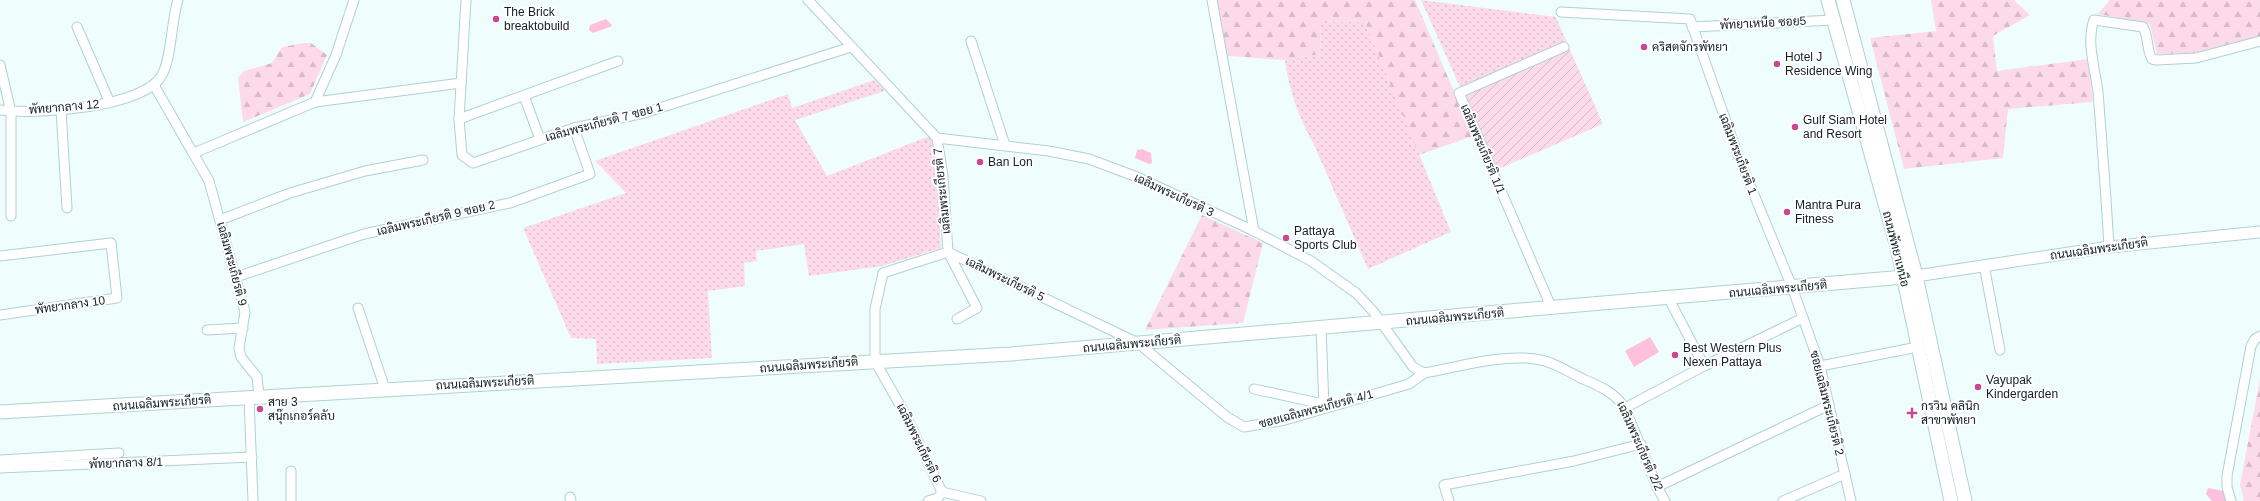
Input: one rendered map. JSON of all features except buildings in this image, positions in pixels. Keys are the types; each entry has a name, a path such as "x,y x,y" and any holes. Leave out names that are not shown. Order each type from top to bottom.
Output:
{"main road":[{"name":"ถนนพัทยาเหนือ","path":"1828,0 1910,277 1918,347 1951,501"},
{"name":"ถนนพัทยาเหนือ","path":"1843,0 1965,501"},
{"name":"ถนนเฉลิมพระเกียรติ","path":"0,412 1011,354 1321,327 1552,309 1910,277"}],"street":[{"path":"154,85 163,74 178,0"},
{"path":"315,102 336,55 354,0"},
{"name":"เฉลิมพระเกียรติ 7 ซอย 1","path":"466,0 459,119 462,155 473,163 574,128 644,113 851,47"},
{"name":"เฉลิมพระเกียรติ 7","path":"808,0 937,138 943,176 948,252"},
{"path":"1212,0 1254,231"},
{"name":"พัทยาเหนือ ซอย5","path":"1562,12 1691,23 1833,20"},
{"path":"2109,247 2105,175 2096,74 2090,33 2094,20 2143,28 2147,33 2148,52 2152,59 2157,60 2196,58 2260,41"},
{"name":"เฉลิมพระเกียรติ 1","path":"1691,23 1744,173 1792,287"},
{"path":"77,27 110,103"},
{"path":"971,41 1005,145"},
{"name":"เฉลิมพระเกียรติ 1/1","path":"1552,309 1459,93 1564,48"},
{"path":"459,119 618,61"},
{"path":"0,65 11,112 11,216"},
{"path":"194,153 315,102 461,82"},
{"name":"พัทยากลาง 12","path":"0,110 11,112 61,110 110,103 154,85"},
{"name":"เฉลิมพระเกียรติ 9","path":"154,85 174,122 209,180 245,312 243,328 240,335 240,353 241,357 257,377 254,397 252,457 253,501"},
{"path":"524,96 540,139"},
{"path":"61,110 67,208"},
{"name":"เฉลิมพระเกียรติ 9 ซอย 2","path":"236,277 364,234 510,203 590,174 574,128"},
{"name":"เฉลิมพระเกียรติ 3","path":"937,138 1005,145 1089,159 1137,177 1254,231 1311,261 1339,279 1373,311 1381,323"},
{"path":"220,220 290,193 365,171 423,160"},
{"name":"ถนนเฉลิมพระเกียรติ","path":"1910,277 2109,247 2260,232"},
{"name":"พัทยากลาง 10","path":"0,256 111,243 117,298 0,315"},
{"path":"875,361 875,309 883,273 948,252"},
{"name":"เฉลิมพระเกียรติ 5","path":"948,252 976,308 957,319"},
{"name":"เฉลิมพระเกียรติ 5","path":"948,252 1138,343"},
{"path":"1984,265 2000,350"},
{"name":"ซอยเฉลิมพระเกียรติ 2","path":"1792,287 1820,366 1851,501"},
{"path":"1668,299 1704,366"},
{"path":"358,308 386,389"},
{"path":"1625,408 1704,366 1803,318"},
{"path":"1381,323 1413,367 1424,374"},
{"path":"1254,390 1323,406 1321,327"},
{"path":"207,330 243,328"},
{"path":"2231,501 2227,487 2227,476 2251,346 2255,339 2260,336"},
{"name":"ซอยเฉลิมพระเกียรติ 4/1","path":"1138,343 1227,417 1244,427 1285,420 1323,406 1409,384 1424,374"},
{"path":"1820,366 1918,347"},
{"name":"เฉลิมพระเกียรติ 2/2","path":"1424,374 1514,357 1536,359 1586,380 1617,396 1625,408 1641,444 1657,487 1665,501"},
{"name":"เฉลิมพระเกียรติ 6","path":"875,361 906,414 942,492 981,501"},
{"path":"1657,487 1829,405"},
{"path":"1449,501 1444,485 1574,461 1641,444"},
{"path":"0,460 119,453"},
{"name":"พัทยากลาง 8/1","path":"0,468 252,457"},
{"path":"291,471 291,501"},
{"path":"1783,501 1845,474"},
{"path":"928,501 938,498 942,492"}],"green space":[{"path":"1216,0 1415,0 1473,136 1419,155 1365,22 1320,21 1321,54 1285,60 1228,56"},
{"path":"1421,0 1556,17 1570,50 1464,96"},
{"path":"1931,0 2014,0 2030,15 1993,36 1997,71 2088,59 2093,102 2008,109 2003,158 1904,169 1870,38 1936,31"},
{"path":"2110,0 2260,0 2260,36 2196,53 2157,54 2150,24 2098,14"},
{"path":"1320,21 1365,22 1451,232 1368,269 1315,147 1304,126 1292,94 1287,71 1285,60 1321,54"},
{"path":"311,43 327,55 310,94 243,122 238,78 244,71 272,63 282,47"},
{"path":"1570,50 1603,124 1496,170 1464,96"},
{"path":"874,80 885,91 795,120 827,176 930,136 936,151 941,248 882,266 809,276 804,244 756,251 757,261 744,263 745,286 708,291 712,358 597,364 596,339 571,338 523,228 626,193 595,161 788,94 792,108"},
{"path":"1202,215 1263,243 1243,323 1145,330"},
{"path":"2260,379 2260,501 2244,501 2240,485"}],"shaded area":[{"path":"606,19 612,25 610,27 593,33 589,30 590,25"},
{"path":"1142,149 1151,153 1152,163 1149,164 1135,158 1137,150"},
{"path":"1650,337 1659,352 1634,367 1625,351"},
{"path":"2208,488 2224,491 2227,501 2212,501 2206,494"}],"place":[{"name":"The Brick breaktobuild","path":"496,19"},
{"name":"คริสตจักรพัทยา","path":"1644,47"},
{"name":"Hotel J Residence Wing","path":"1777,64"},
{"name":"Gulf Siam Hotel and Resort","path":"1795,127"},
{"name":"Ban Lon","path":"980,162"},
{"name":"Mantra Pura Fitness","path":"1787,212"},
{"name":"Pattaya Sports Club","path":"1286,238"},
{"name":"Best Western Plus Nexen Pattaya","path":"1675,355"},
{"name":"Vayupak Kindergarden","path":"1978,387"},
{"name":"สาย 3 สนุ๊กเกอร์คลับ","path":"260,409"},
{"name":"กรวิน คลินิก สาขาพัทยา","path":"1912,413"}]}
